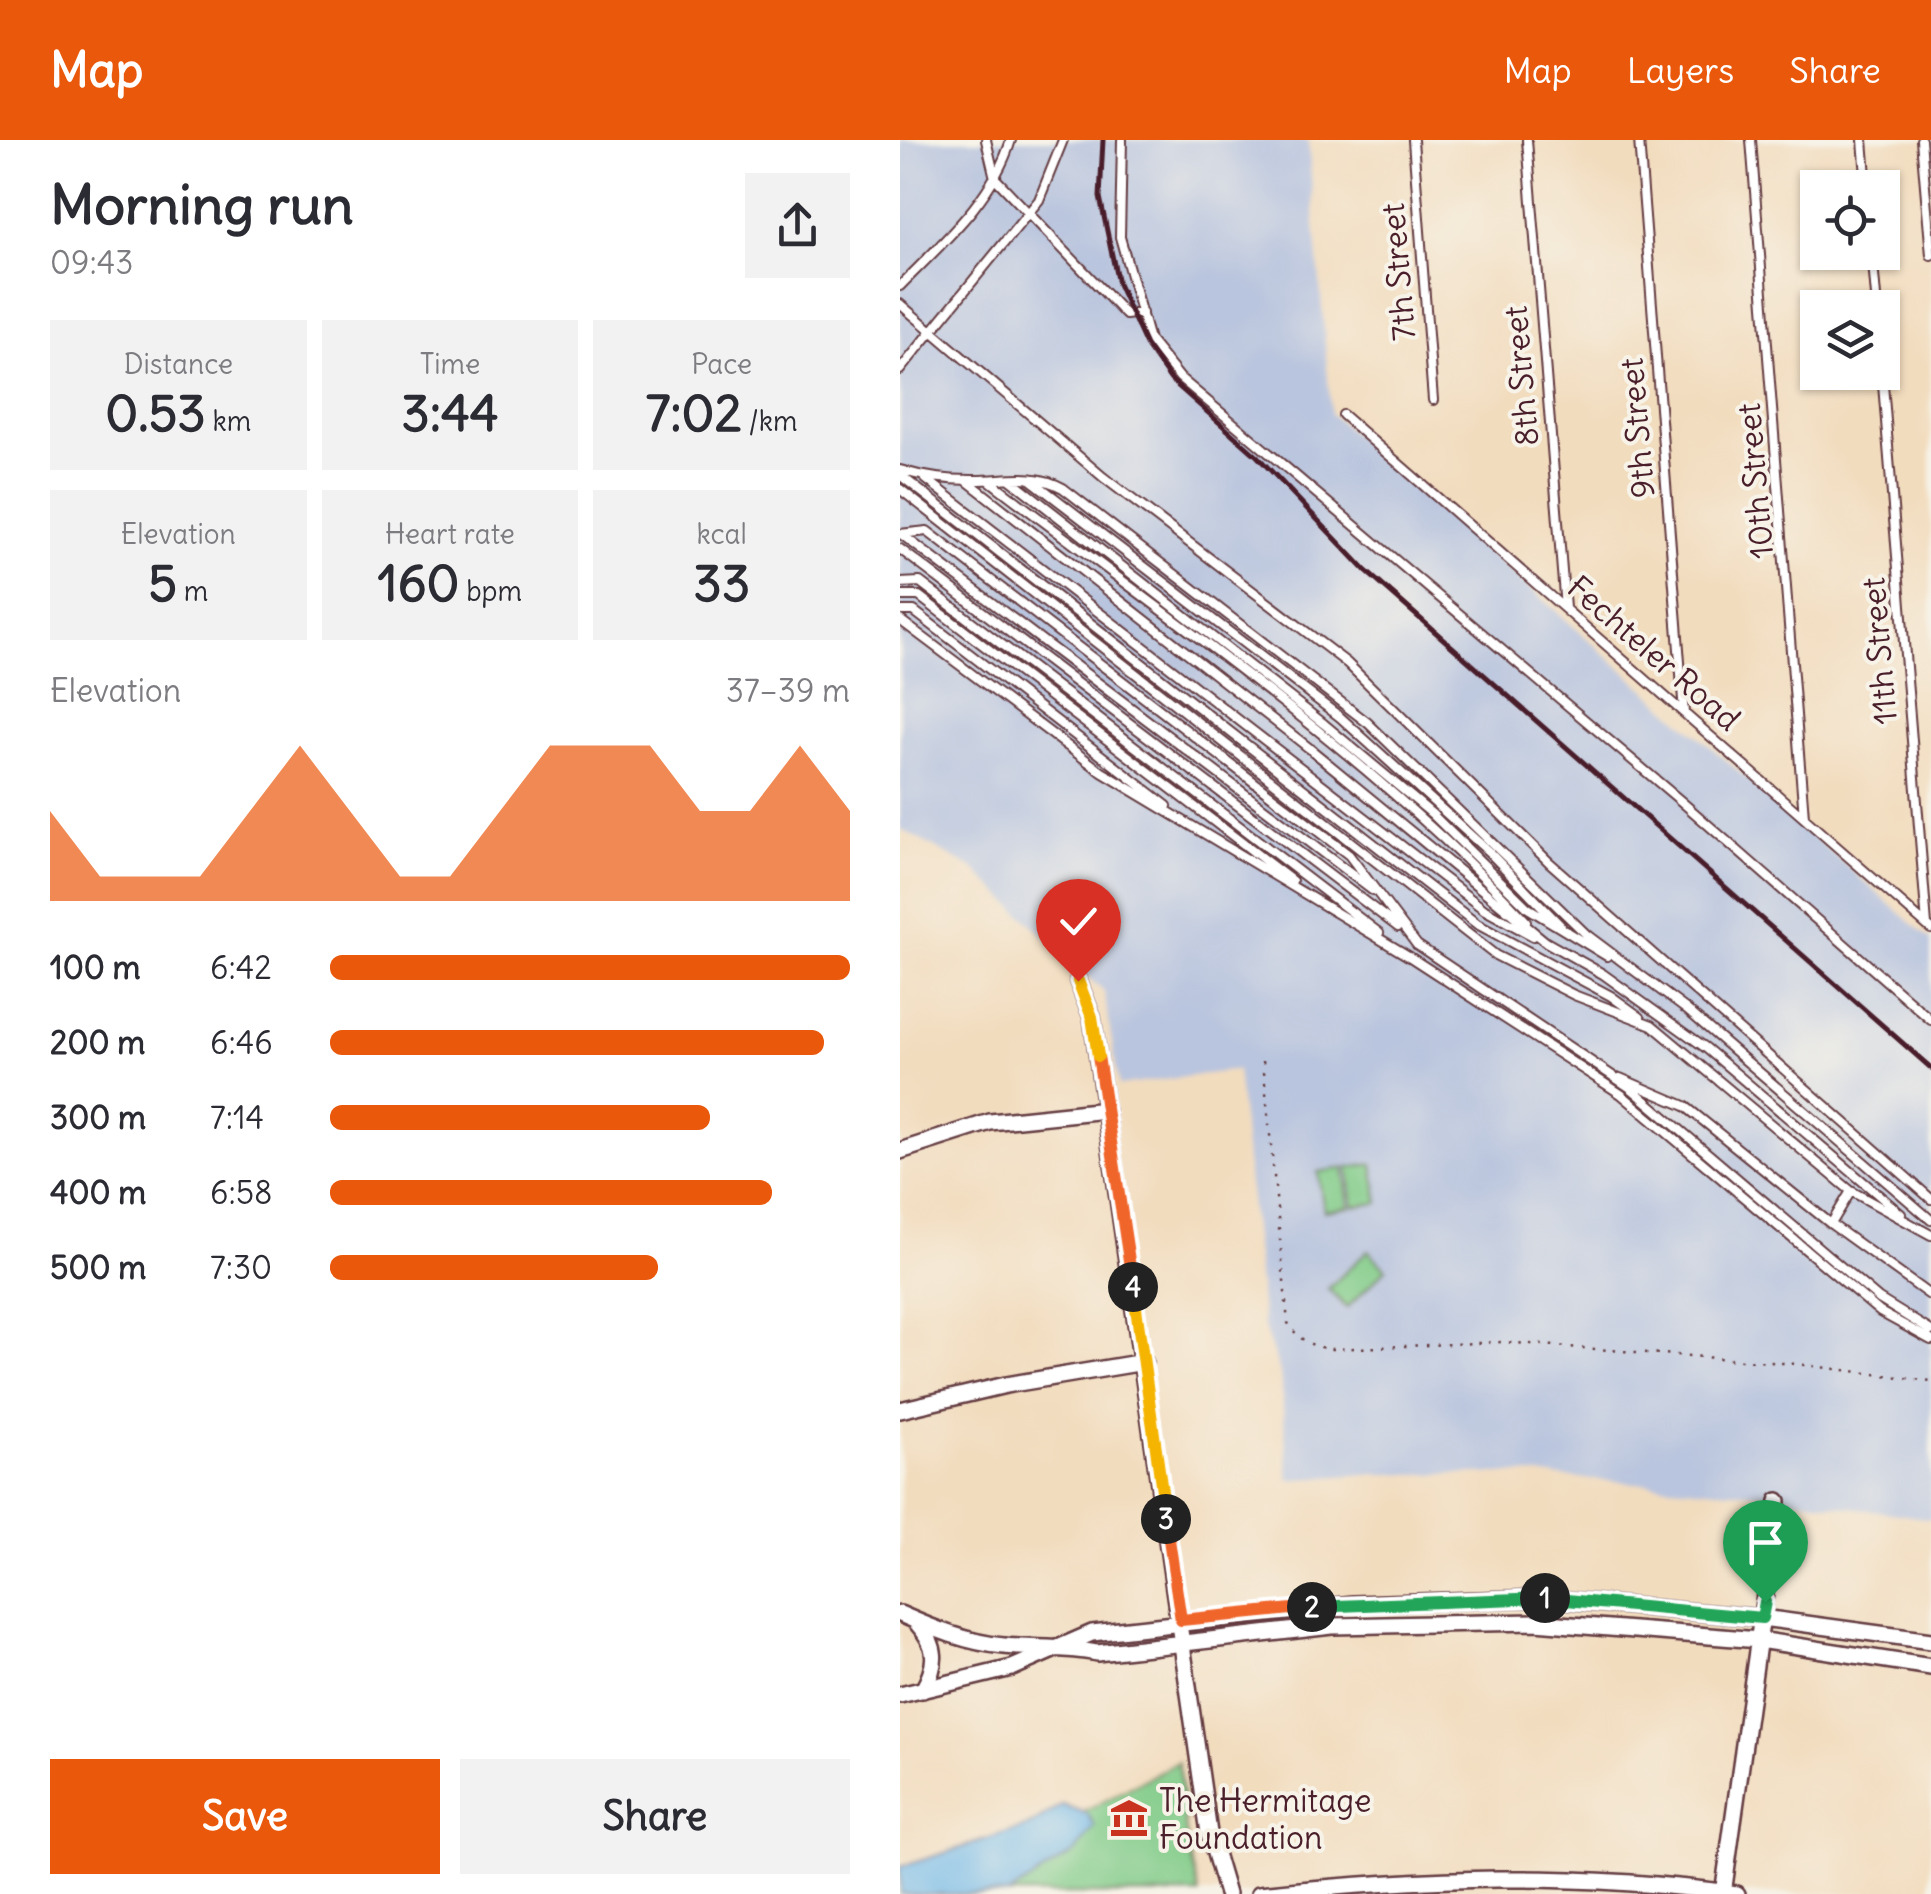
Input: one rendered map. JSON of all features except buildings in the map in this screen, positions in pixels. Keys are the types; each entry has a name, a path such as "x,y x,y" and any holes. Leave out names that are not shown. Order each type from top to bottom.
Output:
{"street":[{"path":"1078,981 1092,1017 1209,1833 1226,1894"},
{"path":"900,1151 990,1122 1106,1110"},
{"path":"900,1410 1006,1384 1144,1362"},
{"path":"1259,1894 1363,1883 1530,1875 1728,1893 1778,1502"},
{"path":"900,1695 1012,1668 1070,1647 1092,1633 1181,1620 1353,1604 1544,1598 1762,1618 1931,1641"},
{"path":"908,1617 958,1637 1003,1646 1070,1647 1097,1653 1332,1626 1535,1622 1759,1640 1931,1666"},
{"path":"908,1617 933,1641 936,1653 922,1690"}],"lane":[{"path":"986,140 994,178 1126,315 1142,313"},
{"path":"900,286 994,178 1011,140"},
{"path":"900,370 1028,215 1053,175 1063,140"},
{"path":"1122,140 1120,237 1149,340 1200,398 1316,489 1931,1020"},
{"name":"7th Street","path":"1413,140 1433,400"},
{"name":"8th Street","path":"1527,140 1565,608"},
{"name":"9th Street","path":"1639,140 1684,713"},
{"name":"10th Street","path":"1751,140 1804,818"},
{"path":"1863,140 1866,170"},
{"path":"1921,140 1931,255"},
{"path":"900,304 1102,477 1346,663 1549,862 1931,1199"},
{"name":"11th Street","path":"1884,390 1929,927"},
{"name":"Fechteler Road","path":"1343,414 1929,927"},
{"path":"900,473 966,480 1026,476 1047,479 1063,488 1339,699 1620,963"},
{"path":"900,473 1477,924 1611,996 1652,1025 1851,1191 1931,1235"},
{"path":"922,476 1485,910 1603,974 1706,1048 1918,1228"},
{"path":"1026,476 1340,716 1477,840 1571,937"},
{"path":"1010,479 1324,724 1432,814 1528,908 1620,963 1688,1010 1931,1220"},
{"path":"966,480 1310,748 1546,942"},
{"path":"989,480 1323,738 1484,875 1546,942"},
{"path":"900,490 1495,954 1574,995 1652,1025"},
{"path":"901,534 926,531 1349,855 1417,945 1611,1075 1684,1130 1879,1299 1931,1331"},
{"path":"901,534 1380,896"},
{"path":"900,549 1409,935"},
{"path":"900,583 920,582 1410,957"},
{"path":"900,596 919,596 1324,905"},
{"path":"900,611 914,611 1198,830"},
{"path":"900,620 1102,772 1410,957 1644,1110 1880,1312 1931,1340"},
{"path":"1611,1075 1685,1106 1830,1224 1931,1296"},
{"path":"1830,1224 1851,1191"}],"path":[{"path":"1263,1060 1288,1323 1298,1339 1312,1346 1331,1349 1502,1342 1796,1364 1931,1382"}],"shaded area":[{"path":"900,140 1308,140 1331,414 1931,940 1931,1519 1755,1493 1526,1474 1367,1474 1289,1480 1280,1373 1263,1325 1237,1070 1119,1086 1104,992 974,869 900,829"}],"green space":[{"path":"1373,1164 1379,1203 1353,1206 1348,1168"},
{"path":"1344,1168 1349,1207 1324,1211 1318,1172"},
{"path":"1368,1250 1386,1269 1347,1308 1328,1289"},
{"name":"The Hermitage Foundation","path":"1178,1762 1187,1840 1200,1894 959,1894 1011,1851"}],"water":[{"path":"1063,1805 1088,1815 1095,1827 1075,1852 1009,1894 900,1894 900,1867 1030,1826"}],"railway":[{"path":"1103,140 1100,197 1118,284 1146,345 1171,380 1257,456 1366,571 1931,1068"}],"place":[{"name":"The Hermitage Foundation","path":"1129,1818"}],"route":[{"path":"1078,981 1092,1017 1181,1620 1353,1604 1544,1598 1762,1618 1765,1602"}]}
